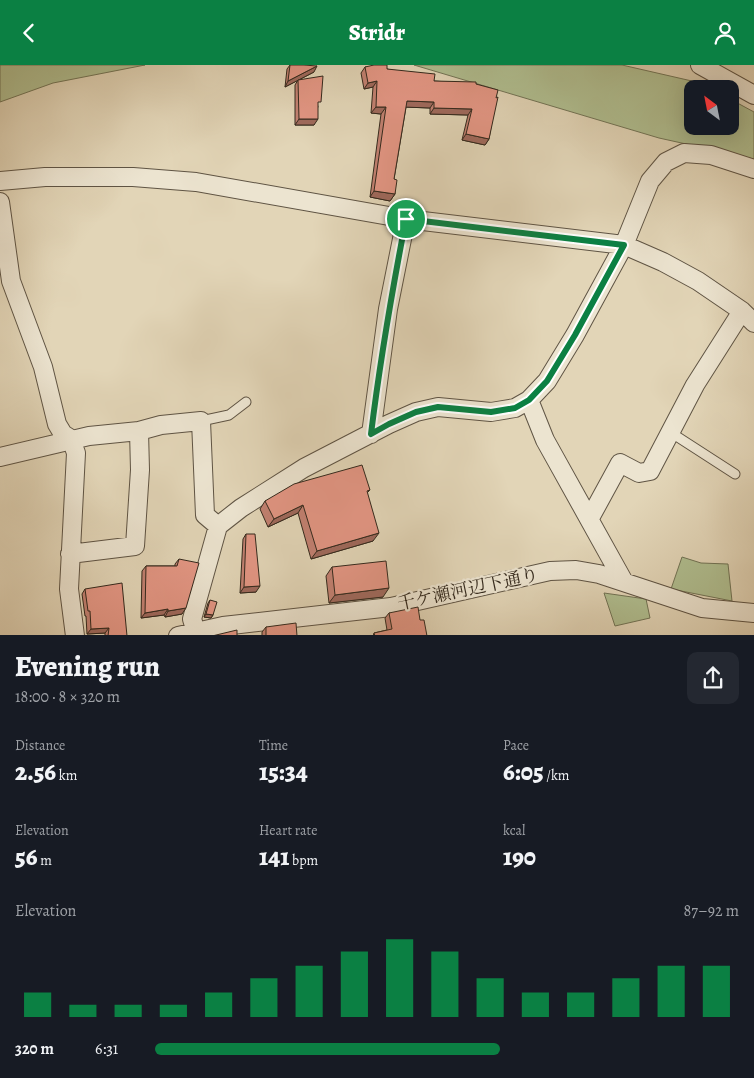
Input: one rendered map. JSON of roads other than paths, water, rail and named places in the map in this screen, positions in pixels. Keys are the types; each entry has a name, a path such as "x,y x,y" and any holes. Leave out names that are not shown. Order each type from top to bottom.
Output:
{"street":[{"path":"700,65 754,95"},
{"path":"196,632 192,619 218,526 241,508 304,469 389,424 416,412 438,407 491,412 515,408 529,400 547,381 575,335 624,245 650,181 666,162 684,153 711,155 754,169"},
{"path":"0,181 46,177 133,177 196,182 406,219 624,245 663,262 698,281 748,317 695,385 650,471 639,473 620,463 590,518"},
{"path":"0,202 12,281 43,367 56,424 63,434 71,439 76,453 69,589 75,635"},
{"path":"371,434 388,309 406,219"},
{"path":"529,400 545,440 624,582"},
{"path":"0,457 71,439 139,431 161,425 201,421 205,515 218,526"},
{"path":"70,554 135,546 140,470 139,431"},
{"name":"千ケ瀬河辺下通り","path":"178,635 223,626 391,607 550,571 576,571 599,574 702,608 754,613"}],"lane":[{"path":"201,421 229,415 246,402"},
{"path":"670,432 735,473"}]}
